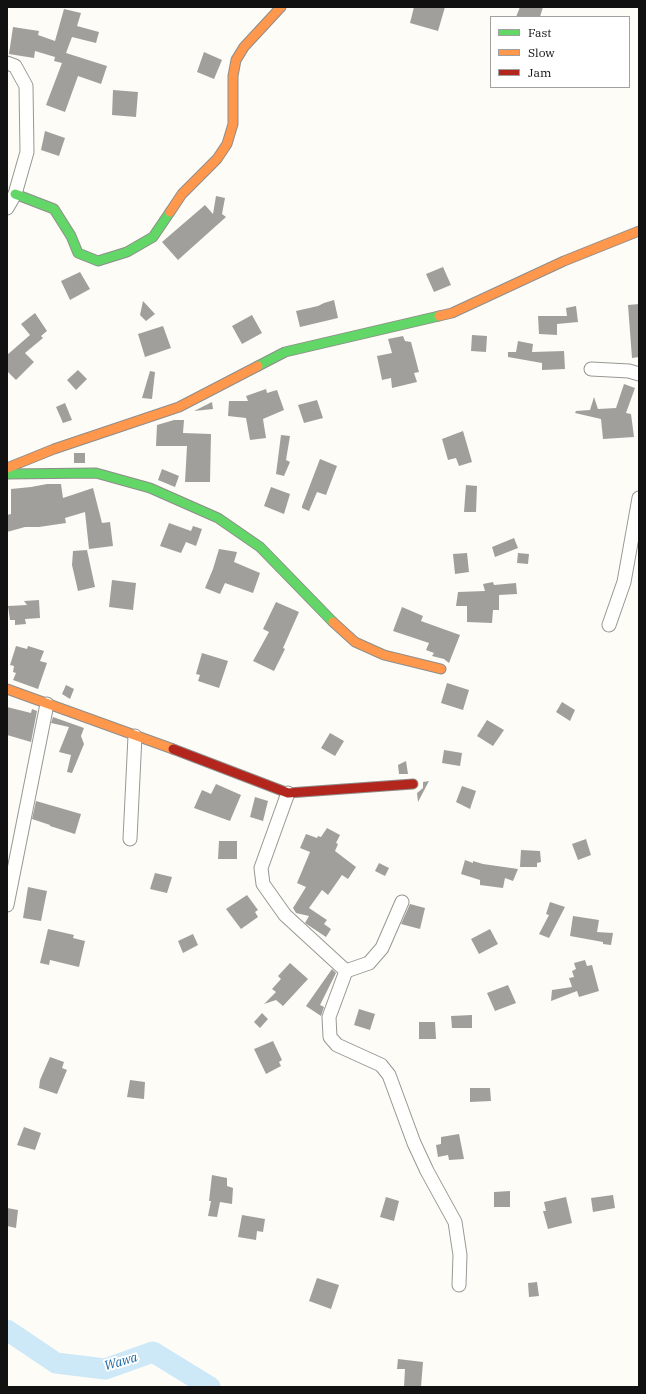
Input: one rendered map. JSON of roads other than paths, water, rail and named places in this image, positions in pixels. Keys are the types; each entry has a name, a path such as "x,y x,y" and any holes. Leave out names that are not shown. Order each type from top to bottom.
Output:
{"street":[{"path":"14,194 54,209 78,253 98,261 127,252 153,237 182,194 217,159 227,144 233,124 233,76 236,60 244,47 281,7"},
{"path":"7,63 15,66 26,86 27,152 14,194 7,208"},
{"path":"7,468 54,449 179,407 285,352 452,313 564,261 639,231"},
{"path":"591,369 629,371 639,374"},
{"path":"7,474 96,473 150,488 218,518 260,547 320,609 355,642 384,655 441,669"},
{"path":"609,625 624,582 639,498"},
{"path":"7,689 288,793 413,784"},
{"path":"7,905 47,704"},
{"path":"130,839 135,736"},
{"path":"288,793 261,868 263,884 284,915 346,971"},
{"path":"402,902 382,948 369,962 346,971 329,1017 330,1037 337,1045 381,1065 389,1075 414,1143 455,1222 460,1255 459,1285"}],"waterway":[{"name":"Wawa","path":"7,1330 56,1363 105,1369 153,1352 210,1387"}]}
